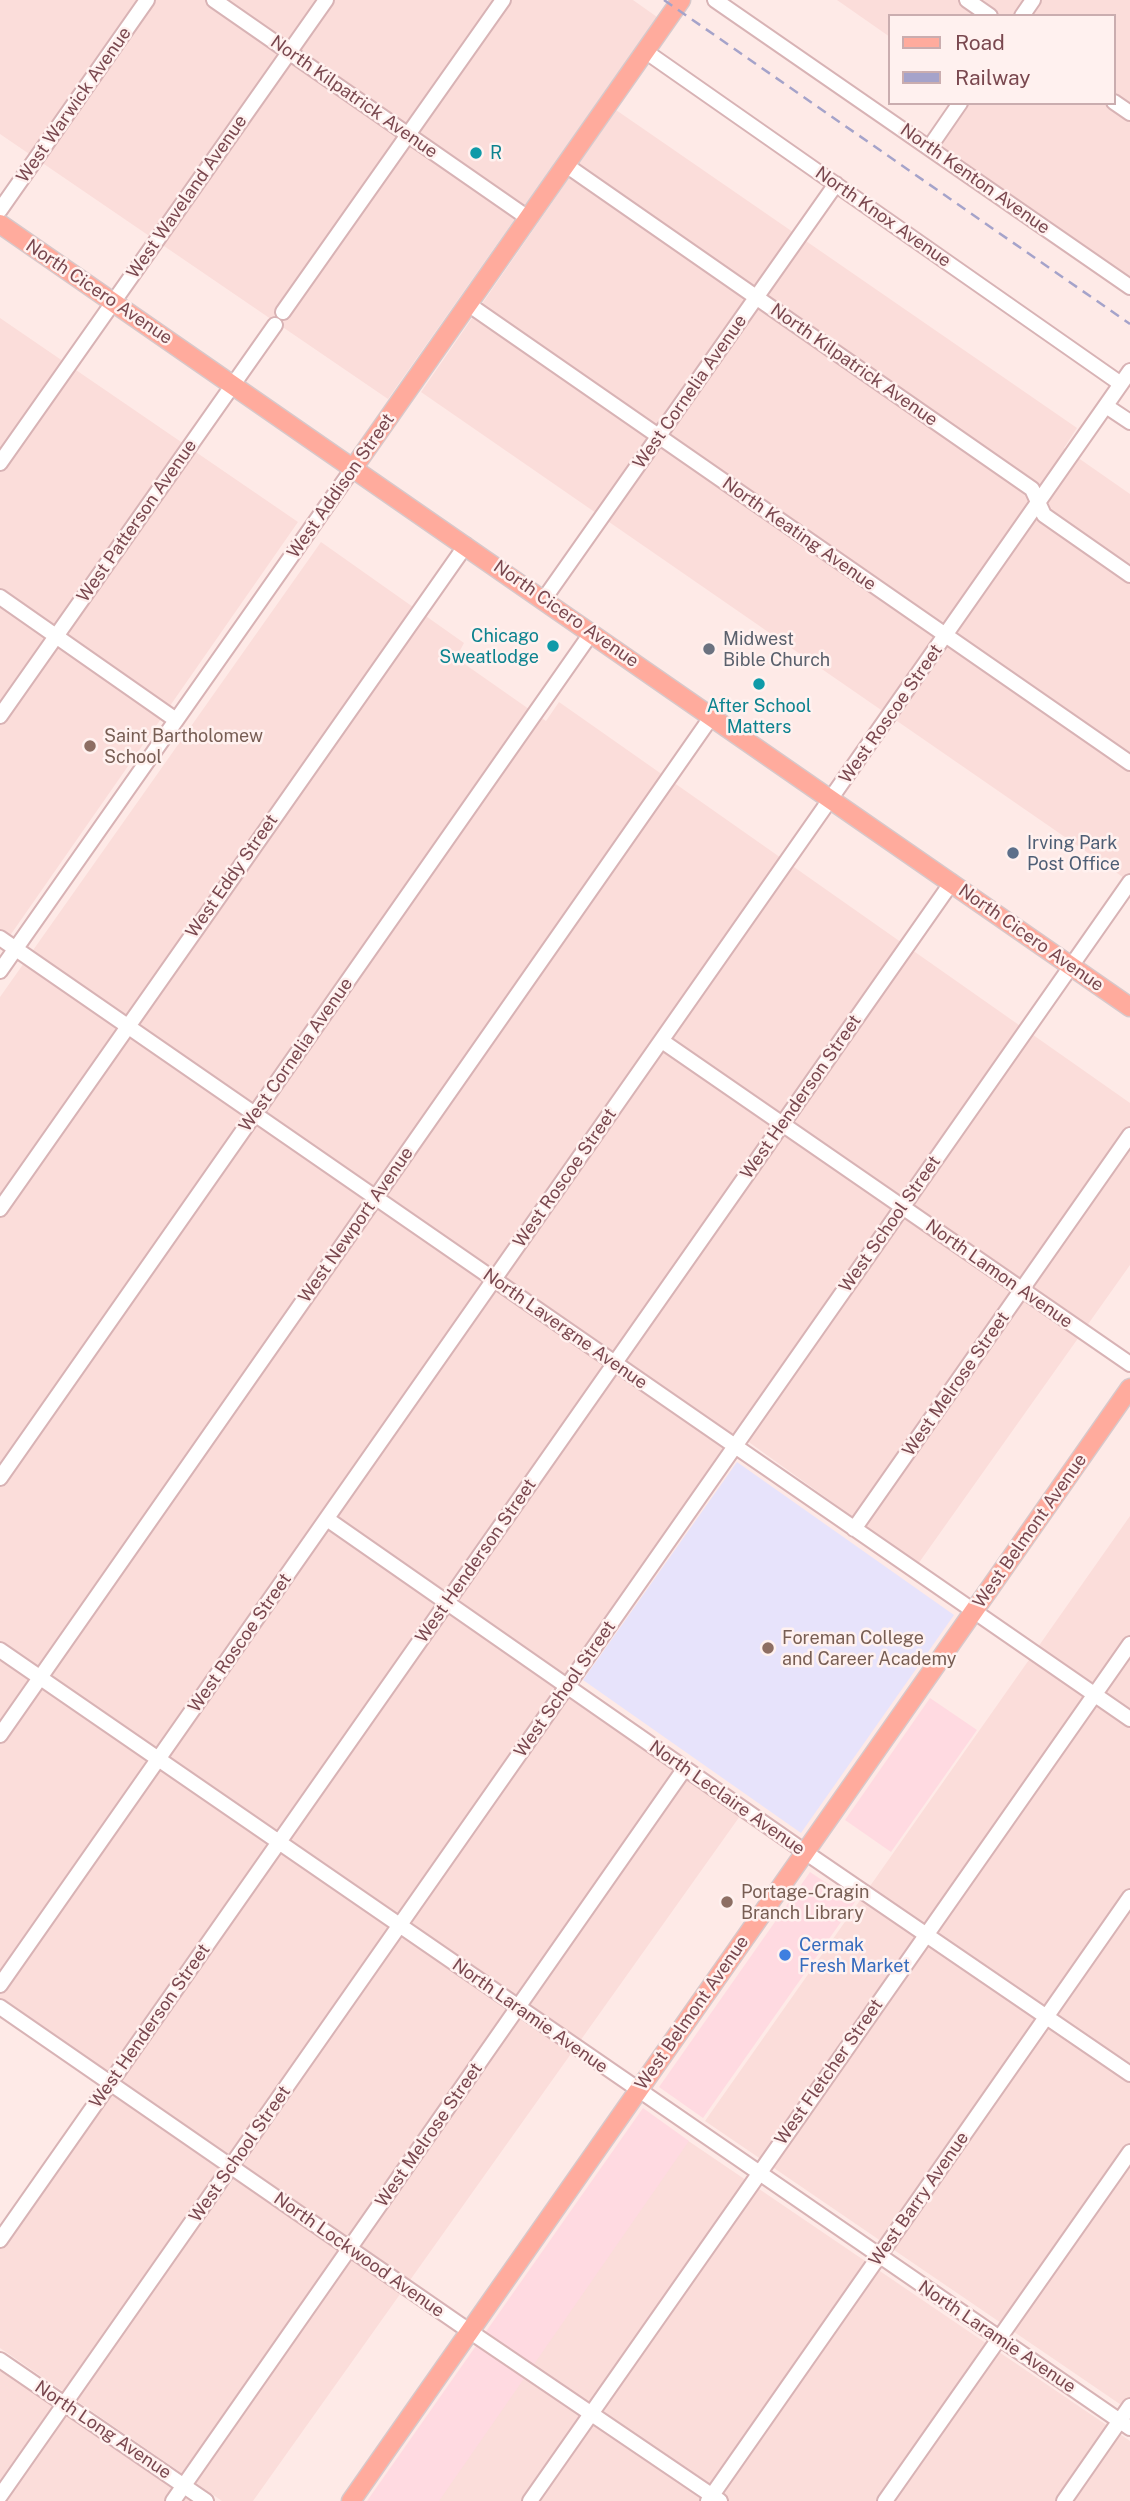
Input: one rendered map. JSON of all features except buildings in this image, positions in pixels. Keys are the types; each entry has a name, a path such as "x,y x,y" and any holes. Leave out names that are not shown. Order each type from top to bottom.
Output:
{"main road":[{"name":"West Addison Street","path":"354,467 681,0"},
{"name":"North Cicero Avenue","path":"0,224 1130,1007"},
{"name":"West Belmont Avenue","path":"351,2501 1130,1388"}],"street":[{"name":"West Warwick Avenue","path":"0,210 147,0"},
{"name":"North Kilpatrick Avenue","path":"214,0 528,218"},
{"name":"West Waveland Avenue","path":"0,463 326,0"},
{"name":"West Patterson Avenue","path":"0,716 503,0"},
{"name":"North Kenton Avenue","path":"715,0 1130,287"},
{"path":"967,0 987,14"},
{"name":"North Knox Avenue","path":"645,51 836,184 1126,378"},
{"path":"929,148 959,105"},
{"name":"North Kilpatrick Avenue","path":"565,165 1032,489 1044,515 1130,575"},
{"name":"West Cornelia Avenue","path":"544,599 836,184"},
{"name":"North Keating Avenue","path":"468,304 1130,764"},
{"name":"West Roscoe Street","path":"0,1985 1126,378"},
{"path":"1106,405 1130,422"},
{"name":"West Addison Street","path":"0,971 354,467"},
{"name":"West Eddy Street","path":"0,1209 466,545"},
{"path":"0,597 176,720"},
{"name":"West Cornelia Avenue","path":"0,1478 592,632"},
{"name":"West Newport Avenue","path":"0,1735 712,716"},
{"name":"West School Street","path":"0,2496 1130,882"},
{"name":"West Henderson Street","path":"0,2240 952,883"},
{"name":"North Lavergne Avenue","path":"0,938 1130,1719"},
{"name":"North Lamon Avenue","path":"662,1041 1130,1364"},
{"name":"West Melrose Street","path":"854,1529 1130,1135"},
{"name":"North Leclaire Avenue","path":"327,1519 805,1852 1130,2074"},
{"name":"West Fletcher Street","path":"530,2501 1130,1644"},
{"name":"North Laramie Avenue","path":"0,1650 1125,2424"},
{"name":"West Melrose Street","path":"173,2501 685,1768"},
{"name":"West Barry Avenue","path":"714,2499 879,2256 1130,1897"},
{"name":"North Lockwood Avenue","path":"0,2007 714,2499"},
{"path":"885,2501 1130,2152"},
{"name":"North Long Avenue","path":"0,2360 206,2501"},
{"path":"1064,2501 1125,2424 1130,2406"}],"shaded area":[{"path":"0,0 633,0 657,17 388,399 0,134"},
{"path":"837,0 1130,0 1130,279 929,138 952,105 1116,105 1116,14 888,14 888,36"},
{"path":"616,110 1077,428 1064,448 1130,494 1130,882 421,392"},
{"path":"0,318 298,522 0,950"},
{"path":"321,542 464,643 456,658 546,721 559,702 1130,1103 1130,1265 918,1564 739,1435 559,1687 740,1816 253,2501 222,2501 0,2348 0,2234 106,2084 0,2009 0,997"},
{"name":"Foreman College and Career Academy","path":"737,1462 954,1615 801,1833 583,1680"},
{"path":"1130,1516 1130,2411 705,2121"},
{"path":"930,1698 977,1730 891,1852 845,1820"},
{"path":"810,1872 855,1902 703,2118 659,2087"},
{"path":"643,2108 689,2141 439,2501 367,2501"},
{"path":"687,2140 1130,2441 1130,2501 437,2501"},
{"path":"0,2368 191,2501 0,2501"}],"railway":[{"path":"664,0 1130,324"}],"place":[{"name":"R","path":"476,153"},
{"name":"Chicago Sweatlodge","path":"553,646"},
{"name":"Midwest Bible Church","path":"709,649"},
{"name":"After School Matters","path":"759,684"},
{"name":"Saint Bartholomew School","path":"90,746"},
{"name":"Irving Park Post Office","path":"1013,853"},
{"name":"Foreman College and Career Academy","path":"768,1648"},
{"name":"Portage-Cragin Branch Library","path":"727,1902"},
{"name":"Cermak Fresh Market","path":"785,1955"}]}
